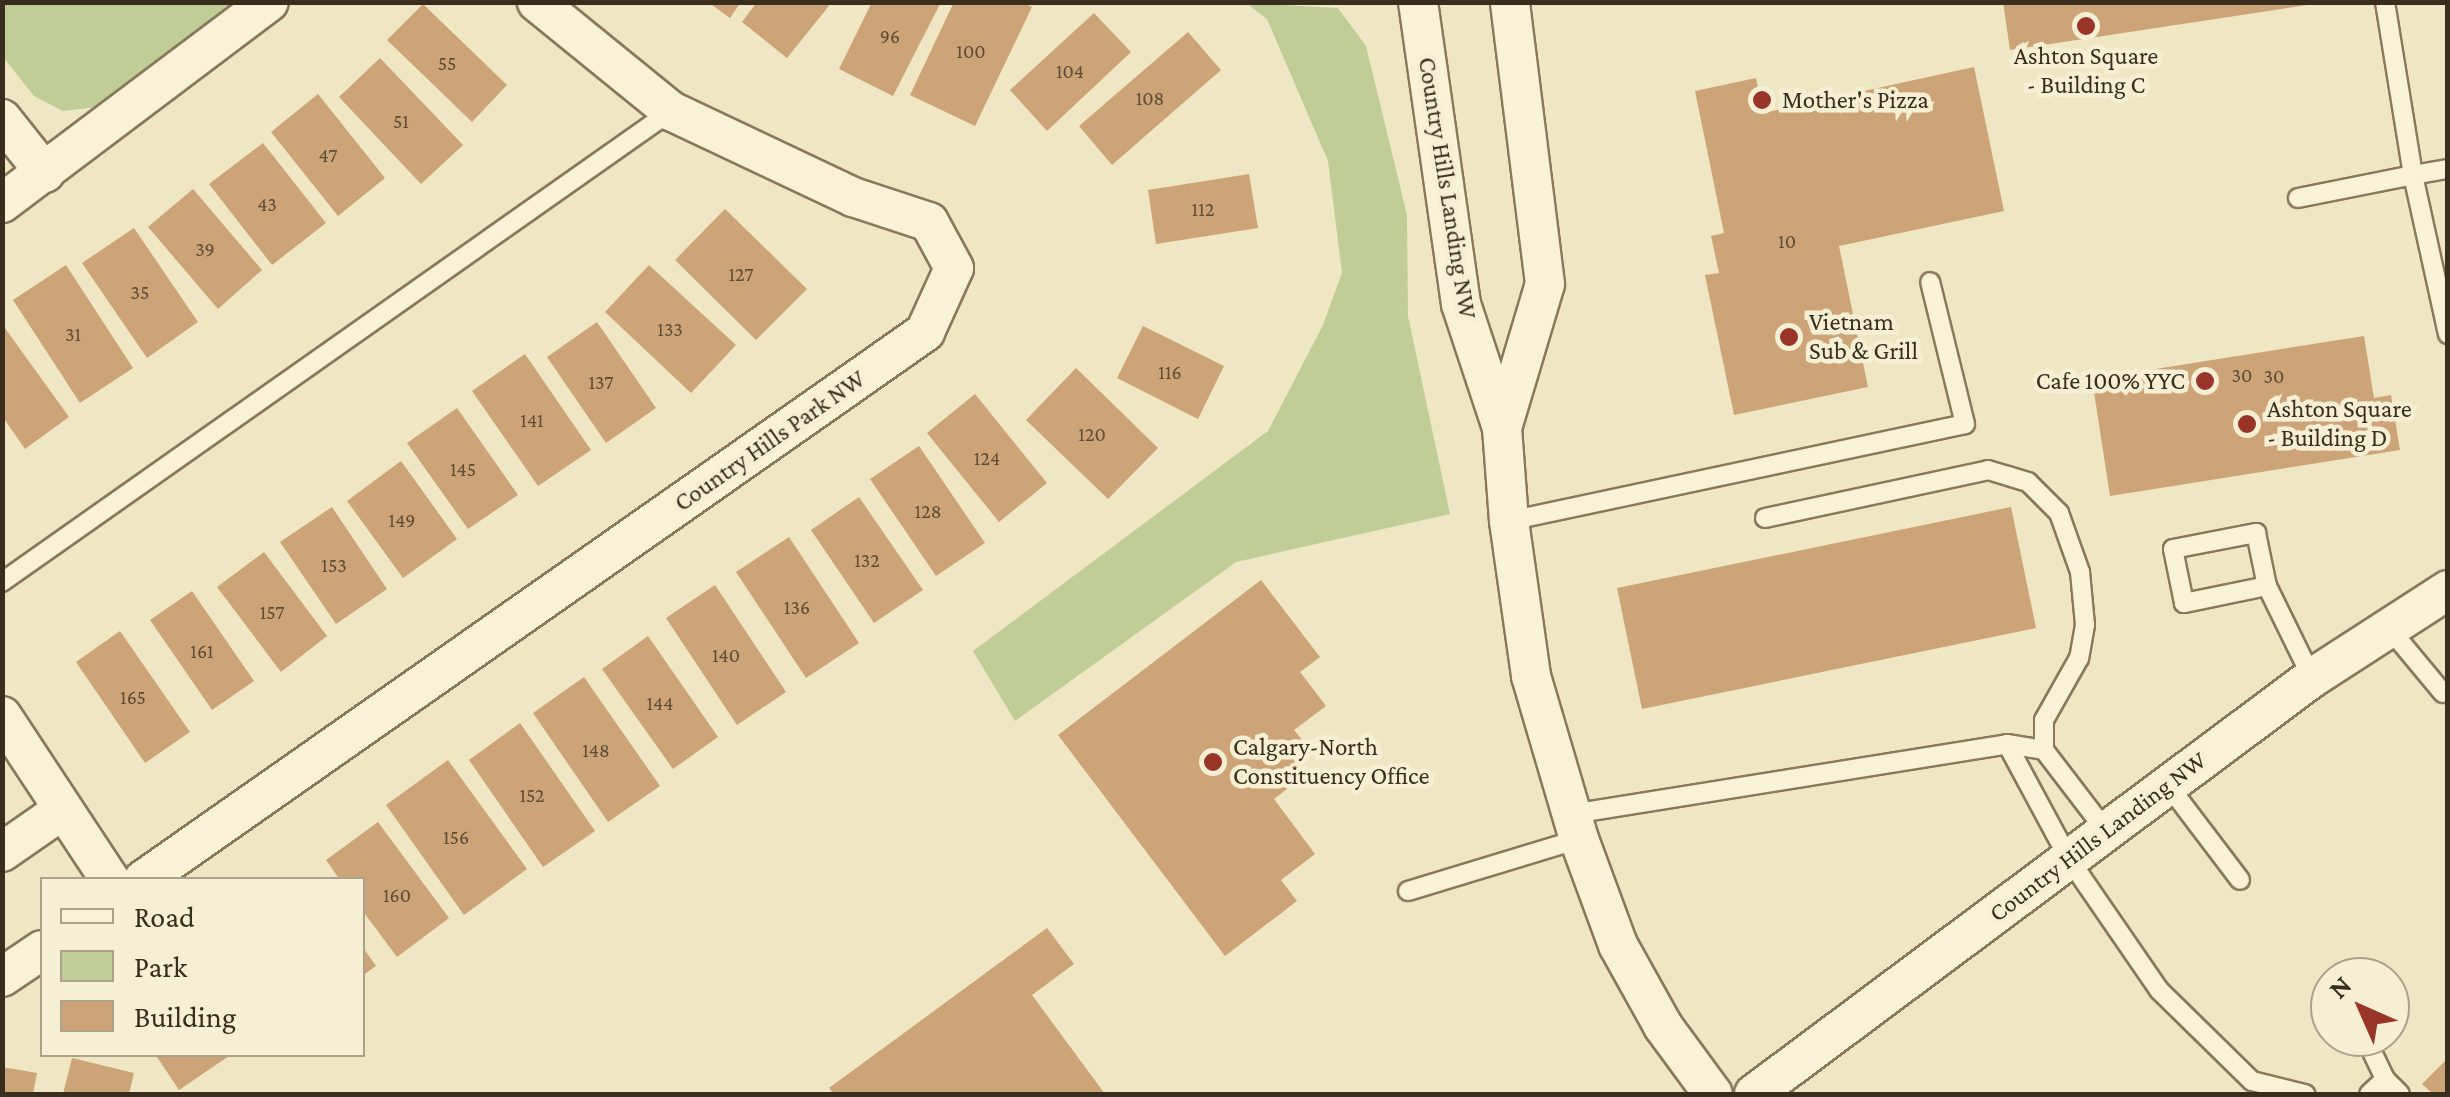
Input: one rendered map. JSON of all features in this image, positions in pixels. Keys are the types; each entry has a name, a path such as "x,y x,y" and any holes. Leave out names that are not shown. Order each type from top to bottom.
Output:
{"street":[{"path":"2,204 269,2"},
{"name":"Country Hills Park NW","path":"147,877 925,332 954,268 928,222 853,198 671,111 537,2"},
{"name":"Country Hills Landing NW","path":"1418,2 1460,304 1502,428 1508,520 1530,676 1576,827 1618,945 1664,1026 1714,1094"},
{"name":"Country Hills Landing NW","path":"1502,428 1545,284 1510,2"},
{"path":"2,119 45,173"},
{"name":"Country Hills Landing NW","path":"1754,1094 2312,678 2448,590"},
{"path":"2,716 108,877"},
{"path":"2,852 61,811"},
{"path":"2,978 40,951"}],"lane":[{"path":"2385,2 2413,175 2448,334"},
{"path":"2,582 671,111"},
{"path":"2298,198 2448,169"},
{"path":"1508,520 1964,424 1930,282"},
{"path":"1764,518 1988,470 2028,482 2059,514 2080,572 2085,626 2078,658 2044,720 2044,750 2106,831"},
{"path":"2267,586 2184,603 2173,549 2256,533 2267,586 2312,678"},
{"path":"2388,626 2442,693"},
{"path":"1408,891 1576,827 2008,744 2044,750"},
{"path":"2008,744 2068,859 2159,990 2252,1080 2305,1094"},
{"path":"2168,785 2240,880"},
{"path":"2374,1057 2384,1079 2400,1094"},
{"path":"2369,1094 2384,1079"}],"green space":[{"path":"2,3 236,3 97,107 63,111 34,96 3,57"},
{"path":"1246,3 1338,8 1366,46 1407,215 1408,316 1450,514 1236,562 1015,721 973,651 1268,431 1323,325 1342,273 1328,161 1267,19"}],"building":[{"path":"708,2 741,2 730,18"},
{"path":"757,2 832,2 787,58 742,22"},
{"path":"872,2 941,2 893,96 839,69"},
{"path":"954,2 1022,2 1032,7 975,126 910,95"},
{"name":"Ashton Square - Building C","path":"2003,2 2307,2 2307,5 2010,50"},
{"path":"423,4 507,85 472,122 387,40"},
{"path":"1094,13 1131,52 1047,131 1010,90"},
{"path":"1188,32 1221,70 1112,165 1079,126"},
{"path":"380,58 463,145 421,184 339,97"},
{"path":"1974,67 2004,211 1839,246 1868,387 1734,415 1705,275 1719,273 1711,236 1724,233 1695,91 1756,78 1763,113"},
{"path":"318,94 385,178 338,216 271,132"},
{"path":"263,143 326,223 272,265 209,184"},
{"path":"1249,174 1258,228 1156,244 1148,190"},
{"path":"193,189 262,270 218,309 148,227"},
{"path":"725,209 807,289 756,340 675,260"},
{"path":"134,228 198,322 147,358 82,263"},
{"path":"66,265 133,368 80,403 13,300"},
{"path":"649,265 736,345 691,393 605,312"},
{"path":"597,322 656,408 606,443 547,357"},
{"path":"2,324 69,417 25,449 2,416"},
{"path":"1143,326 1224,366 1198,419 1117,378"},
{"name":"Ashton Square - Building D","path":"2364,336 2374,398 2391,395 2400,450 2110,496 2092,379"},
{"path":"525,354 591,450 538,486 472,391"},
{"path":"1076,368 1158,448 1108,499 1026,420"},
{"path":"975,394 1047,483 999,522 927,433"},
{"path":"457,408 518,495 468,529 407,443"},
{"path":"919,446 985,543 936,576 870,479"},
{"path":"401,461 457,539 403,578 347,501"},
{"path":"859,497 923,590 874,623 811,530"},
{"path":"332,507 387,589 336,624 280,542"},
{"path":"2011,507 2036,628 1642,709 1617,588"},
{"path":"789,537 859,643 806,678 736,572"},
{"path":"264,552 327,636 281,672 217,587"},
{"path":"1261,580 1320,657 1300,672 1326,706 1294,730 1304,742 1296,782 1274,799 1315,854 1281,880 1297,901 1225,956 1058,735"},
{"path":"715,585 786,692 737,725 666,618"},
{"path":"192,591 254,681 212,710 150,620"},
{"path":"120,631 190,732 145,763 76,662"},
{"path":"648,636 718,737 673,769 602,669"},
{"path":"584,677 660,786 608,822 533,713"},
{"path":"520,723 595,831 543,867 469,760"},
{"path":"448,760 527,869 464,915 386,805"},
{"path":"378,822 449,918 397,957 365,914 365,877 338,877 326,860"},
{"path":"1047,928 1074,964 1032,995 1105,1094 834,1094 829,1088"},
{"path":"365,950 376,966 365,974"},
{"path":"157,1057 228,1057 179,1090"},
{"path":"72,1058 134,1073 129,1094 63,1094"},
{"path":"2448,1058 2448,1094 2433,1094 2422,1084"},
{"path":"2,1067 37,1073 33,1094 2,1094"}],"place":[{"name":"Ashton Square - Building C","path":"2086,26"},
{"name":"Mother's Pizza","path":"1762,100"},
{"name":"Vietnam Sub & Grill","path":"1789,337"},
{"name":"Cafe 100% YYC","path":"2205,381"},
{"name":"Ashton Square - Building D","path":"2247,424"},
{"name":"Calgary-North Constituency Office","path":"1213,762"}]}
